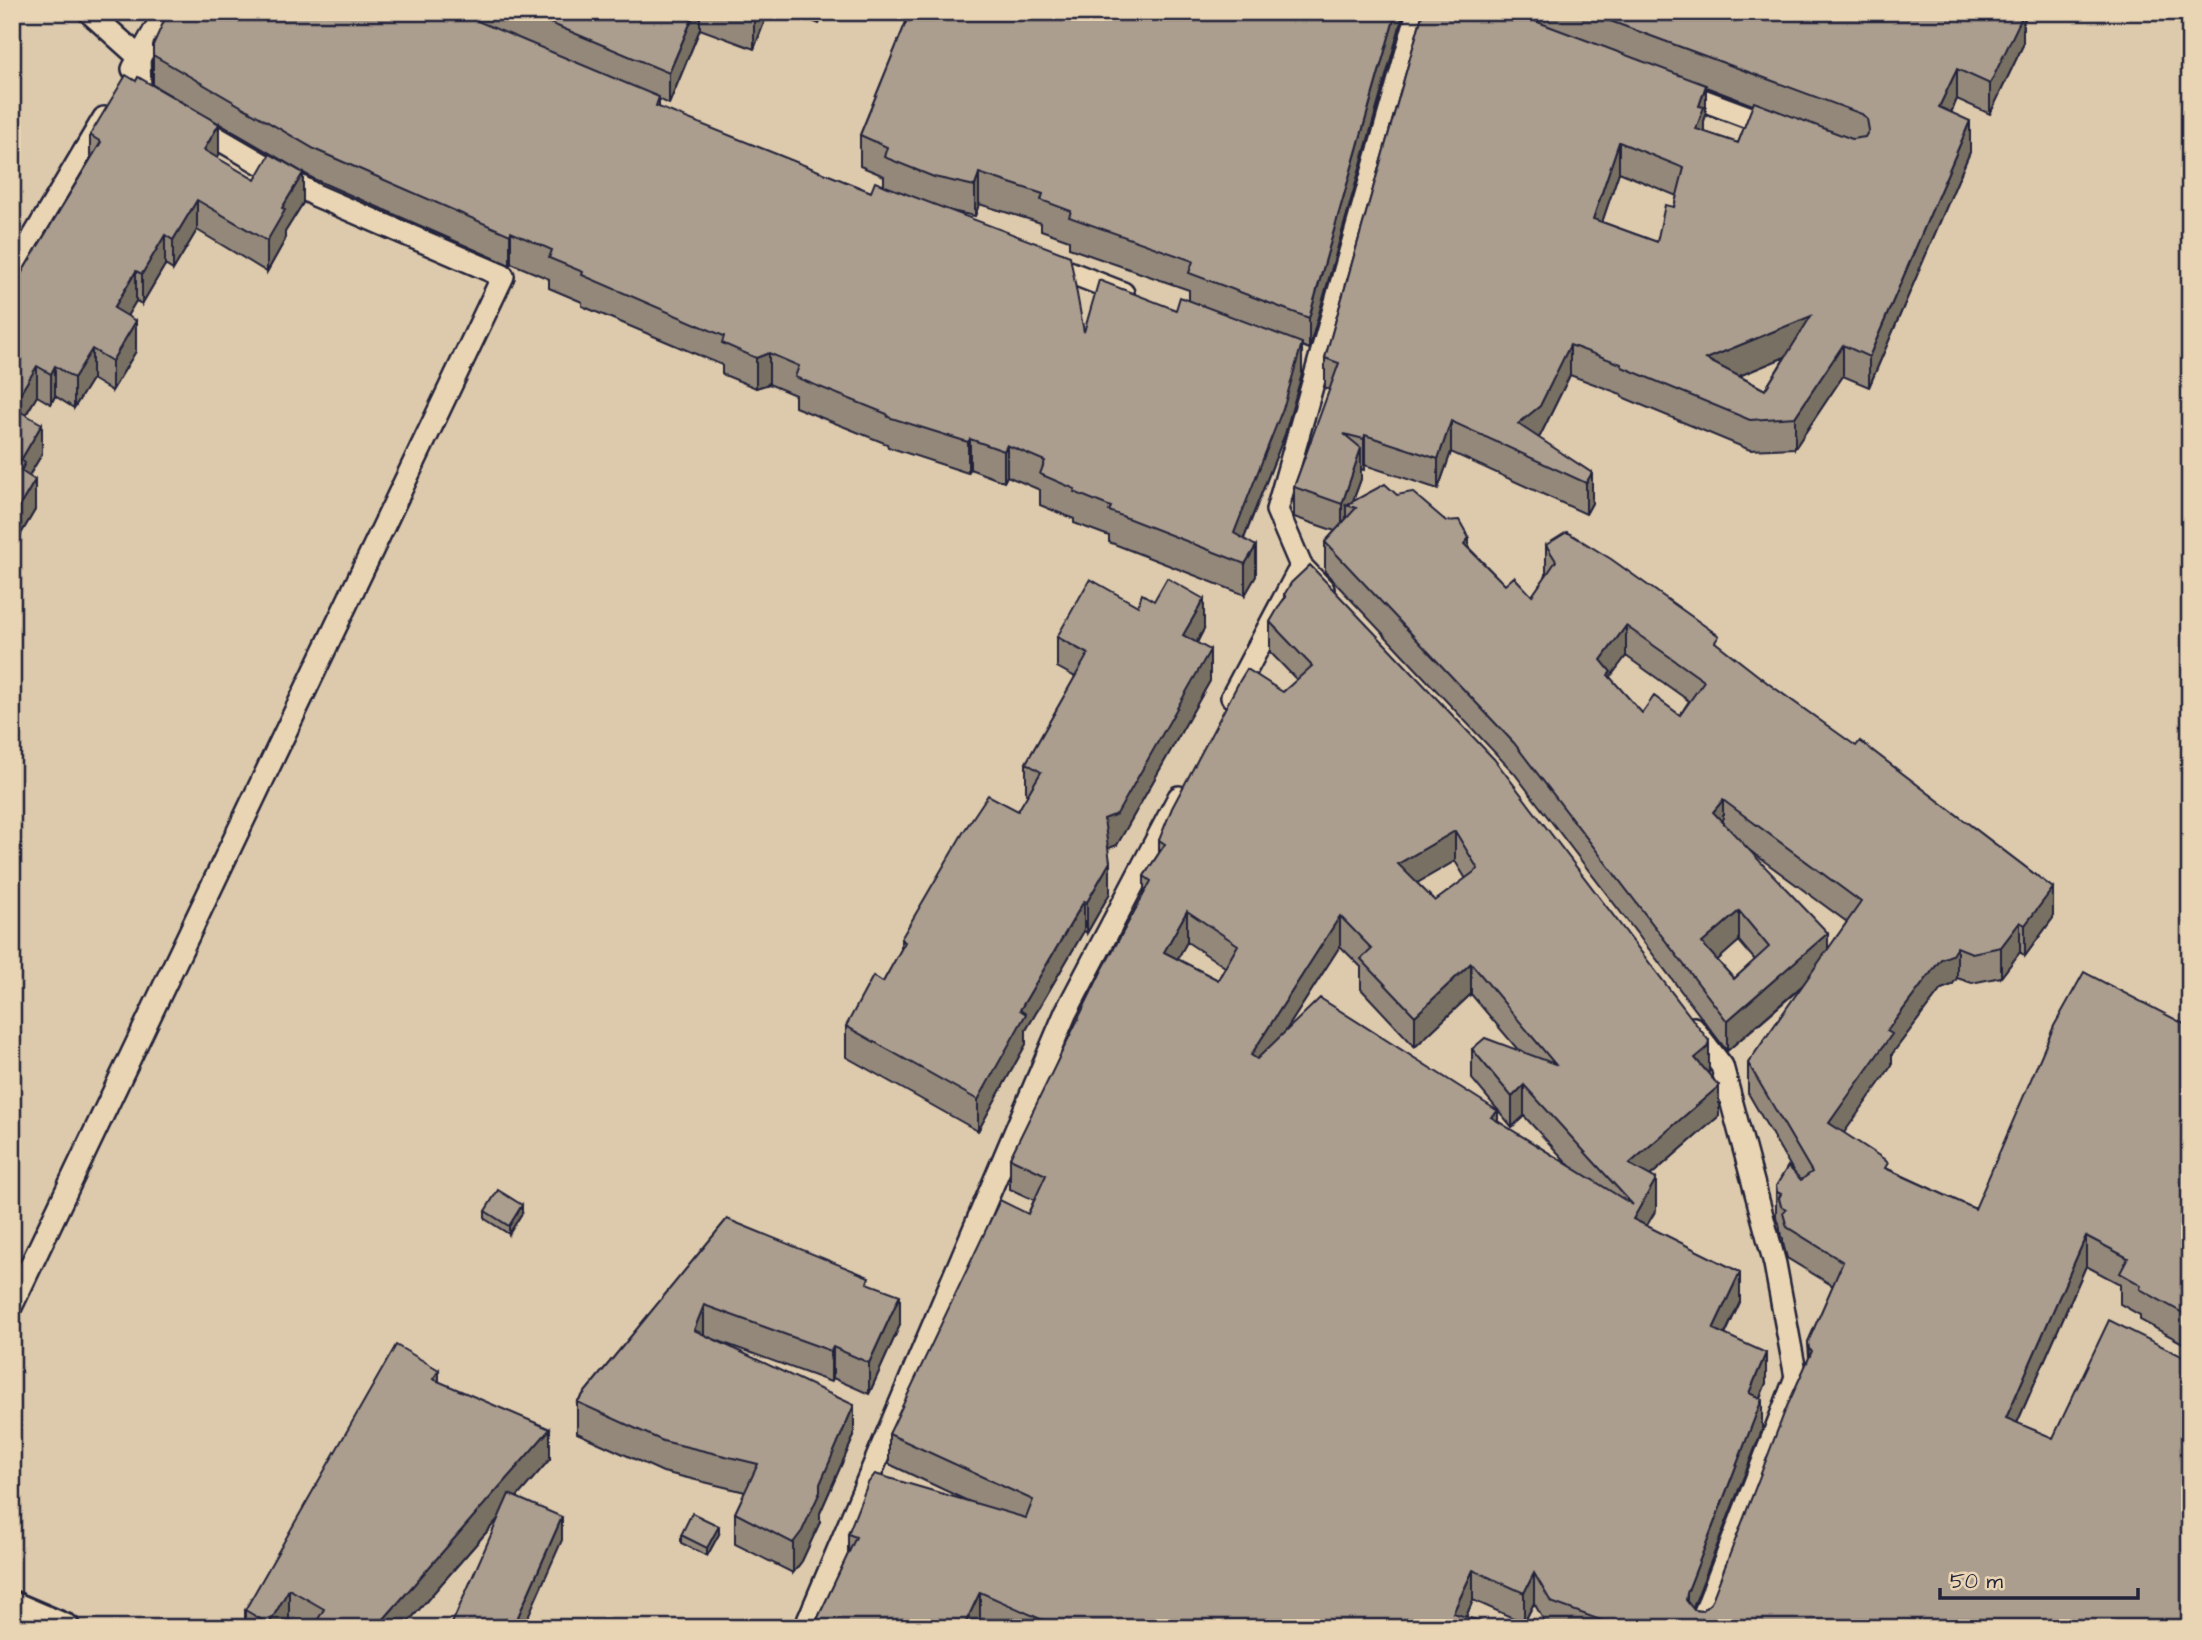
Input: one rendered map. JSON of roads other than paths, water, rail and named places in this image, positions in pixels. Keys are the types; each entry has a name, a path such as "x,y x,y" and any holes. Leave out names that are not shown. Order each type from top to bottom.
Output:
{"street":[{"path":"12,1305 503,276 315,195 140,93 139,57 89,12"},
{"path":"12,273 165,12"},
{"path":"1338,605 1301,566 1277,510 1418,12"},
{"path":"1661,85 1792,133"},
{"path":"1021,254 1137,298"},
{"path":"1292,357 1318,366"},
{"path":"1225,710 1301,566"},
{"path":"805,1628 1066,1012 1187,783"},
{"path":"1680,1011 1722,1066 1775,1264 1796,1377 1699,1628"},
{"path":"12,1605 66,1628"}]}
